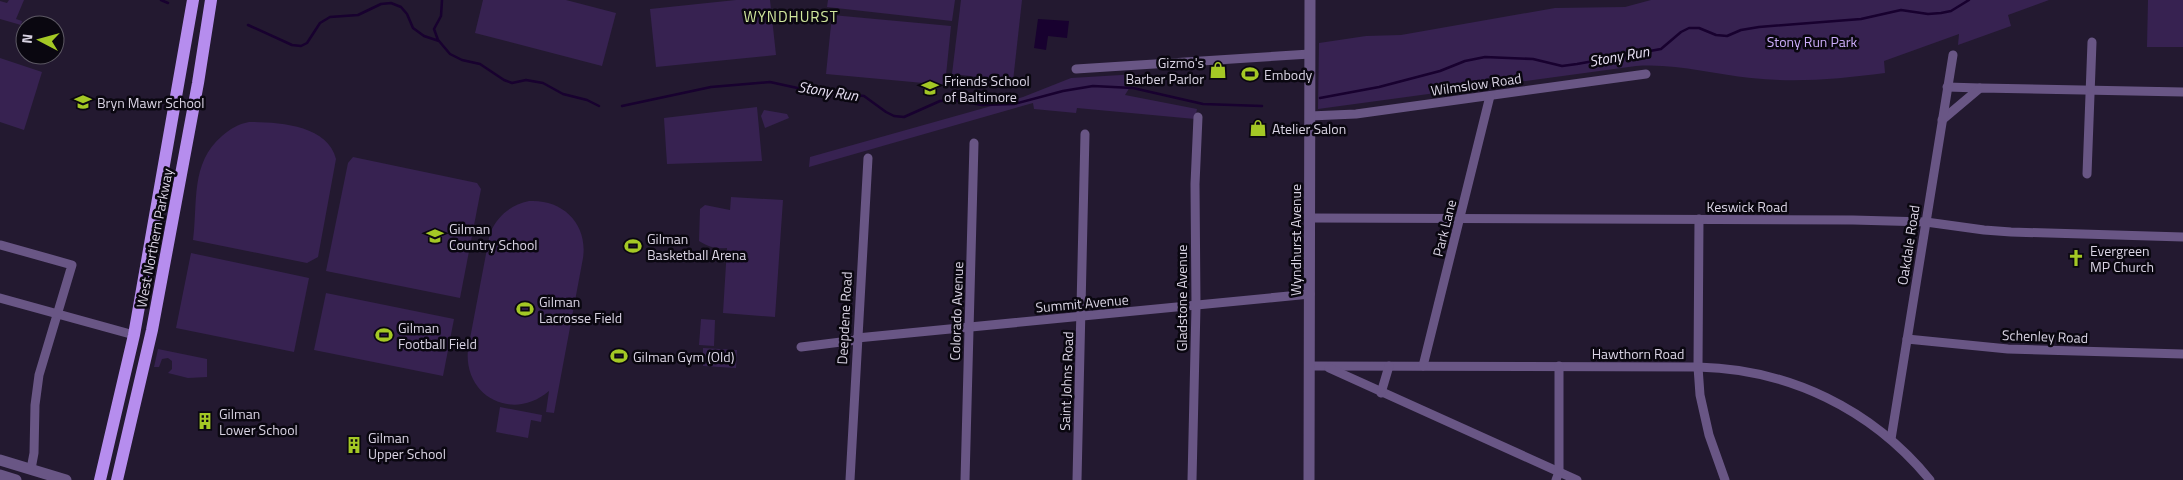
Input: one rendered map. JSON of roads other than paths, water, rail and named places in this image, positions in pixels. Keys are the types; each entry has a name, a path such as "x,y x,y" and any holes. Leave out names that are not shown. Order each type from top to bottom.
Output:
{"main road":[{"name":"West Northern Parkway","path":"100,480 134,335 193,0"},
{"name":"West Northern Parkway","path":"117,480 152,330 196,93 210,0"}],"street":[{"name":"Wyndhurst Avenue","path":"1309,480 1310,0"},
{"path":"2087,174 2092,42"},
{"path":"1076,69 1310,54"},
{"name":"Oakdale Road","path":"1891,439 1952,56"},
{"name":"Wilmslow Road","path":"1310,116 1356,114 1646,74"},
{"path":"1948,88 2183,92"},
{"path":"1942,120 1980,88"},
{"name":"Park Lane","path":"1423,366 1490,96"},
{"name":"Gladstone Avenue","path":"1192,480 1196,306 1195,184 1198,117"},
{"name":"Saint Johns Road","path":"1077,480 1085,134"},
{"name":"Colorado Avenue","path":"965,480 974,143"},
{"name":"Deepdene Road","path":"850,480 868,158"},
{"name":"Keswick Road","path":"1310,218 1460,220 1699,219 1926,222 1984,230 2183,237"},
{"path":"1699,219 1698,367 1703,414 1725,480"},
{"path":"1,245 72,266 39,375 35,406 34,453 31,469"},
{"name":"Summit Avenue","path":"801,347 970,327 1310,294"},
{"path":"0,298 134,335"},
{"name":"Schenley Road","path":"1907,339 2008,350 2183,354"},
{"name":"Hawthorn Road","path":"1310,366 1698,367 1748,371 1775,377 1805,387 1858,414 1891,439 1930,480"},
{"path":"1326,366 1557,476 1577,480"},
{"path":"1382,393 1389,366"},
{"path":"1557,476 1559,366"},
{"path":"0,460 66,480"},
{"path":"0,475 16,480"}],"waterway":[{"name":"Stony Run","path":"161,0 168,3"},
{"path":"438,40 434,29 441,16 442,0"},
{"name":"Stony Run","path":"1320,98 1379,87 1440,71 1465,61 1485,57 1533,59 1562,66 1661,49 1681,32 1689,28 1699,28 1716,35 1727,36 1741,30 1759,27 1861,19 1901,10 1928,14 1941,13 1951,11 1969,0"},
{"name":"Stony Run","path":"248,25 292,45 301,46 307,43 320,23 330,17 358,15 381,4 391,3 401,7 407,14 413,28 424,36 439,41 450,54 462,60 480,64 504,80 512,83 526,80 543,83 563,94 587,100 599,106"},
{"name":"Stony Run","path":"622,106 711,87 770,82 802,89 864,96 886,112 894,116 904,117 940,101 953,100 982,105 1014,104 1063,91 1093,86 1133,88 1203,104 1262,106"}],"place":[{"name":"Gizmo's Barber Parlor","path":"1218,70"},
{"name":"Embody","path":"1250,74"},
{"name":"Friends School of Baltimore","path":"930,88"},
{"name":"Bryn Mawr School","path":"83,102"},
{"name":"Atelier Salon","path":"1258,128"},
{"name":"Gilman Country School","path":"435,236"},
{"name":"Gilman Basketball Arena","path":"633,246"},
{"name":"Evergreen MP Church","path":"2076,258"},
{"name":"Gilman Lacrosse Field","path":"525,309"},
{"name":"Gilman Football Field","path":"384,335"},
{"name":"Gilman Gym (Old)","path":"619,356"},
{"name":"Gilman Lower School","path":"205,421"},
{"name":"Gilman Upper School","path":"354,445"}],"district":[{"name":"WYNDHURST","path":"791,16"}],"park label":[{"name":"Stony Run Park","path":"1812,41"}]}
